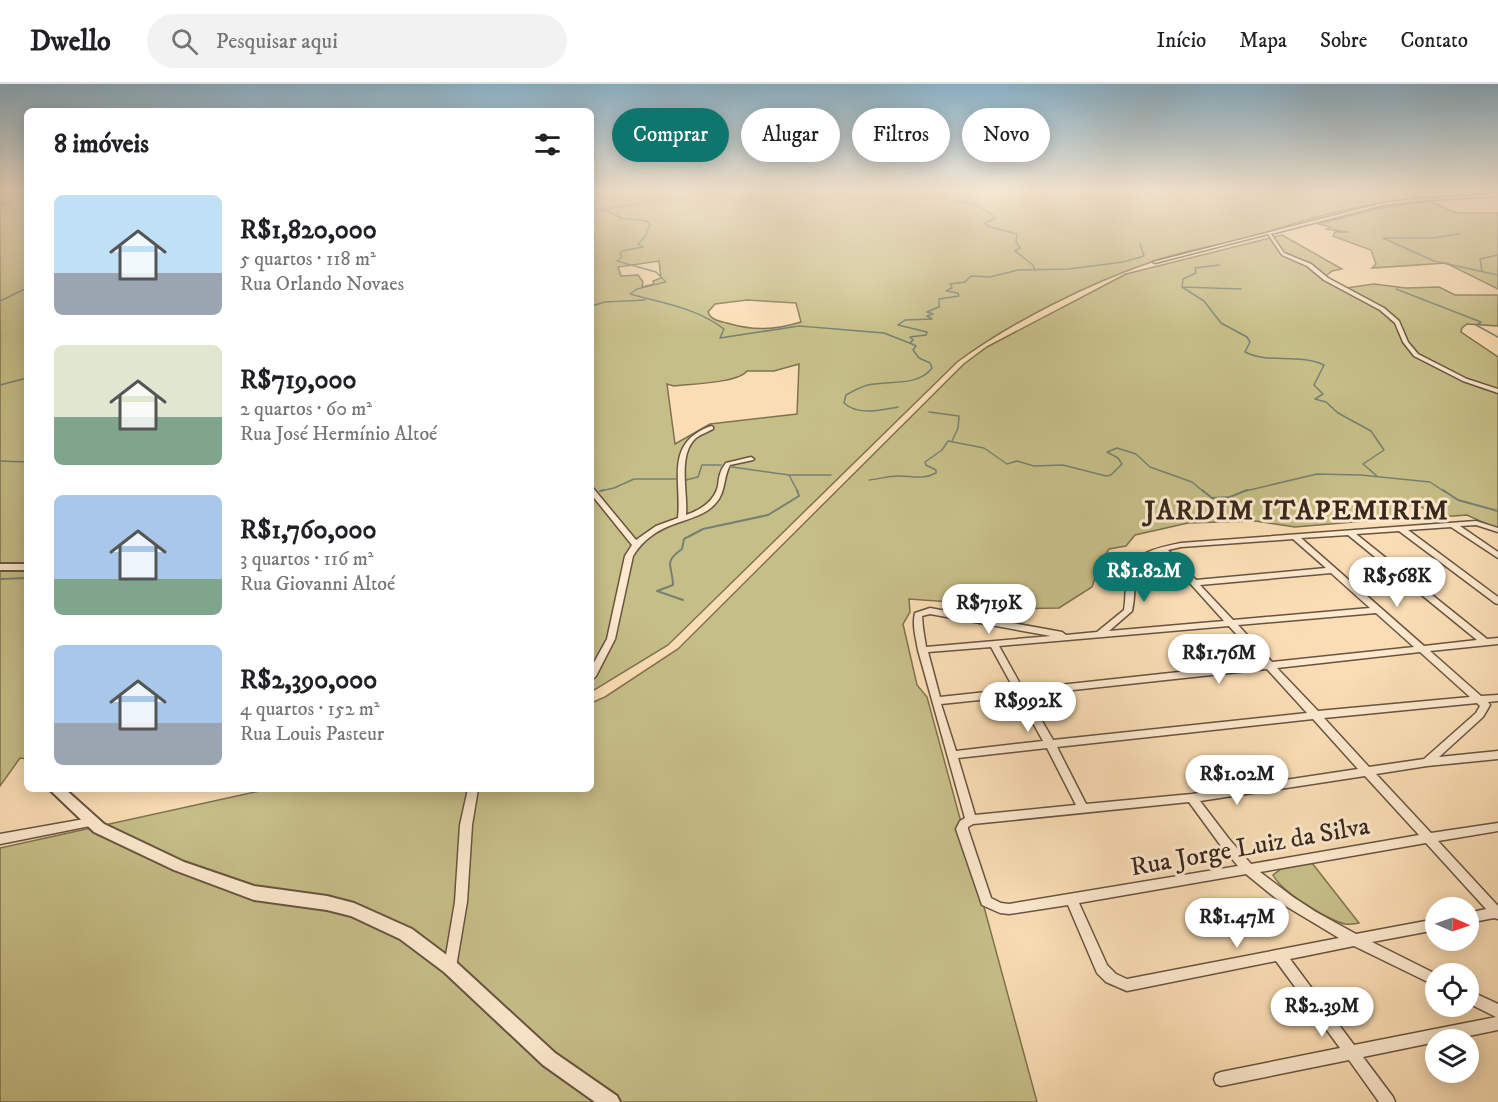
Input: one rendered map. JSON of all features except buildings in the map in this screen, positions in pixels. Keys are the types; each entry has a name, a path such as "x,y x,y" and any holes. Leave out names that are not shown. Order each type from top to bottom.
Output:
{"street":[{"path":"1155,262 1243,240"},
{"path":"1273,240 1283,254 1309,265 1326,279 1382,309 1397,322 1406,342 1416,355 1465,380 1498,391"},
{"path":"682,519 682,462 685,452 691,440 711,428"},
{"path":"594,670 611,639 629,556 636,545 659,526 700,512 718,495 721,479 728,464 751,459"},
{"path":"594,493 636,545"},
{"path":"1100,634 1128,611 1132,572 1135,566 1146,557 1163,549 1181,545 1476,523 1498,530"},
{"path":"1453,525 1498,556"},
{"path":"1401,528 1498,601"},
{"path":"1349,532 1485,642"},
{"path":"1294,536 1485,705 1480,715 1426,762"},
{"path":"1163,549 1497,913"},
{"path":"0,567 24,567"},
{"path":"1194,583 1334,570"},
{"path":"922,650 1380,610"},
{"path":"1071,636 940,613 923,612 918,615 916,621 922,650 971,820 1192,798 1426,762 1498,755"},
{"path":"937,700 1498,641"},
{"path":"994,645 1050,744 1083,809"},
{"path":"953,755 1316,715 1498,698"},
{"path":"59,792 90,822 178,866 254,893 327,903 354,910 406,934 450,967 549,1059 611,1102"},
{"path":"450,967 461,902 465,825 472,792"},
{"path":"1192,798 1248,868 1314,916 1353,940 1425,975"},
{"name":"Rua Jorge Luiz da Silva","path":"971,820 964,824 962,829 986,901 1000,908 1009,909 1133,891 1248,868 1498,827"},
{"path":"0,840 90,822"},
{"path":"1072,900 1102,969 1119,983 1142,983 1425,926"},
{"path":"1479,916 1497,913"},
{"path":"1280,956 1388,1102"},
{"path":"1479,1002 1498,1011"},
{"path":"1221,1079 1498,1023"}],"shaded area":[{"path":"0,240 24,240 24,759 20,758 0,786"},
{"path":"594,240 1239,240 1154,261 1103,280 1026,318 978,347 957,362 668,645 594,690","holes":["659,261 661,278 653,281 654,284 642,287 643,282 638,275 621,276 618,267","747,300 796,303 801,322 782,327 746,327 718,321 708,312 715,304","799,364 797,414 710,424 675,444 667,384 674,386 713,382 734,378 747,371 774,371"]},
{"path":"1264,240 1290,240 1342,269 1332,271 1326,276 1329,280 1346,288 1374,284 1406,288 1439,287 1455,295 1498,295 1498,326 1467,324 1461,332 1498,357 1498,529 1467,515 1439,517 1421,507 1410,505 1401,518 1295,527 1255,521 1188,523 1135,535 1126,546 1109,549 1100,563 1092,587 1059,608 1008,609 979,604 909,599 910,612 903,624 917,685 927,697 1037,1102 0,1102 0,848 255,792 594,792 594,702 605,697 678,649 964,364 987,347 1126,274"},
{"path":"1343,240 1498,240 1498,289 1446,263 1372,268 1376,264 1371,250"},
{"path":"1312,863 1359,923 1345,924 1316,911 1285,889 1273,875 1281,869"}],"waterway":[{"path":"642,240 638,244 643,247 622,251 620,253 622,257 617,261 656,272 666,282 637,289 630,294 679,307 702,316 724,329 720,338 799,326 884,333 912,344"},
{"path":"1016,240 1020,248 1015,251 1033,265 1035,270"},
{"path":"1386,240 1434,261 1498,275"},
{"path":"1035,270 1069,269 1123,262 1144,256 1140,244"},
{"path":"1482,271 1480,259 1498,255"},
{"path":"1182,287 1183,279 1196,273 1195,268 1219,265"},
{"path":"912,344 910,343 913,340 910,337 926,335 927,332 898,325 905,320 932,319 927,316 933,314 927,312 939,307 939,299 959,296 958,293 946,291 952,288 950,284 965,282 971,276 990,277 1018,270 1035,270"},
{"path":"1182,287 1241,289"},
{"path":"1182,287 1204,301 1221,323 1247,337 1250,342 1245,352 1254,356 1314,361 1324,365 1314,385 1323,394 1315,399 1326,402 1338,413 1371,431 1384,450 1363,464 1377,476"},
{"path":"0,301 24,289"},
{"path":"1396,289 1481,322 1476,325 1498,337"},
{"path":"594,305 605,302 645,300"},
{"path":"898,407 863,411 844,403 846,395 862,387 903,382 926,374 932,368 930,363 919,358 913,350 916,346 912,344"},
{"path":"0,385 24,379"},
{"path":"929,412 959,416 958,428 952,441"},
{"path":"869,480 894,476 922,477 936,473 936,470 926,465 925,462 942,450 948,441 984,448 1007,464 1017,461 1034,466 1063,465 1106,476 1111,475 1122,464 1118,458 1107,452 1117,448 1136,454 1150,467 1192,482 1204,492"},
{"path":"0,461 24,462"},
{"path":"686,480 698,477 702,465 721,465"},
{"path":"732,467 789,475"},
{"path":"1244,491 1317,474 1361,475 1430,482 1445,492"},
{"path":"789,475 831,475"},
{"path":"789,475 797,490"},
{"path":"604,490 600,491 614,488 634,479 676,479"},
{"path":"683,600 657,591 673,585 670,562 682,549 684,539 703,529 768,515 799,496 797,490"},
{"path":"1202,490 1212,498 1230,497 1244,491"},
{"path":"1443,490 1458,500 1498,511"},
{"path":"0,579 24,578"}],"district":[{"name":"JARDIM ITAPEMIRIM","path":"1297,511"}]}
